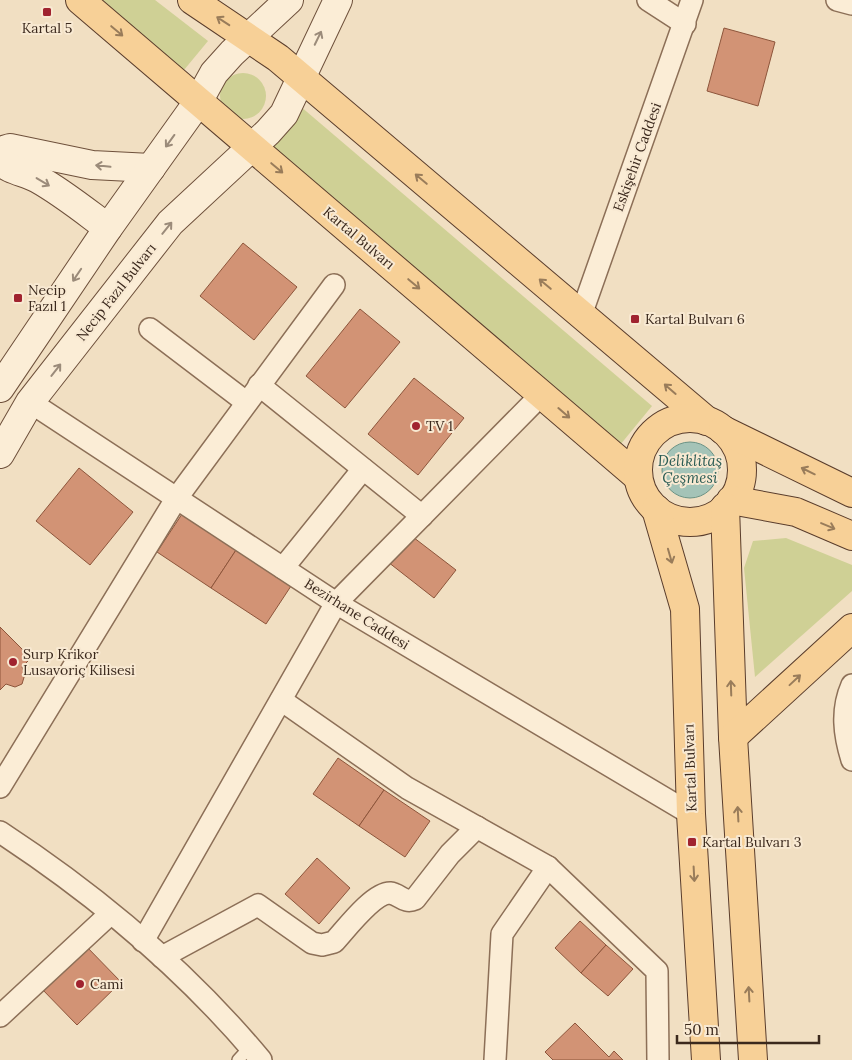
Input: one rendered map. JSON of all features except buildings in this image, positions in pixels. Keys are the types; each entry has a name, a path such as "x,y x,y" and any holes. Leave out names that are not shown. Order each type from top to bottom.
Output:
{"main road":[{"name":"Kartal Bulvarı","path":"80,0 638,477"},
{"path":"192,0 249,38 300,76 581,315 715,425 734,444 741,462 739,487 728,504 703,520 691,521 678,520 656,509 642,489 638,477 641,452 654,432 676,420 688,418 715,425 852,493"},
{"path":"728,504 796,512 852,536"},
{"path":"728,504 733,737 753,1060"},
{"name":"Kartal Bulvarı","path":"656,509 685,609 691,814 706,1060"},
{"path":"733,737 852,628"}],"street":[{"path":"0,388 108,228 198,102 214,73 289,0"},
{"name":"Necip Fazıl Bulvarı","path":"0,454 30,402 170,223 252,147 284,114 292,100 300,76 338,0"},
{"path":"648,0 685,24"},
{"name":"Eskişehir Caddesi","path":"581,315 692,0"},
{"path":"837,0 852,4"},
{"path":"0,151 10,148 92,165 151,168"},
{"path":"0,161 5,166 53,188 108,228"},
{"path":"0,787 176,499 252,393 334,285"},
{"path":"150,329 252,393 363,469 422,516"},
{"path":"143,941 336,603 542,394"},
{"name":"Bezirhane Caddesi","path":"30,402 336,603 691,814"},
{"path":"283,568 363,469"},
{"path":"852,685 846,700 844,726 852,760"},
{"path":"281,700 407,788 548,867 657,971 658,1060"},
{"path":"162,957 258,906 312,942 328,944 334,942 377,896 387,893 394,894 404,900 415,900 450,854 477,827"},
{"path":"0,832 36,856 162,957 201,993 250,1056"},
{"path":"495,1060 502,934 548,867"},
{"path":"0,1016 110,914"}],"green space":[{"path":"91,0 155,0 208,41 179,76"},
{"path":"243,73 256,77 262,83 266,96 262,109 256,115 243,119 230,115 224,109 220,96 224,83 230,77"},
{"path":"300,106 652,406 620,445 270,149"},
{"path":"786,538 852,565 852,591 755,677 744,568 753,541"}],"water":[{"name":"Deliklitaş Çeşmesi","path":"690,442 701,444 710,450 716,459 718,470 716,481 710,490 701,496 690,498 679,496 670,490 664,481 662,470 664,459 670,450 679,444"}],"place":[{"name":"Kartal 5","path":"47,12"},
{"name":"Necip Fazıl 1","path":"18,298"},
{"name":"Kartal Bulvarı 6","path":"635,319"},
{"name":"TV 1","path":"416,426"},
{"name":"Surp Krikor Lusavoriç Kilisesi","path":"13,662"},
{"name":"Kartal Bulvarı 3","path":"692,842"},
{"name":"Cami","path":"80,984"}]}
